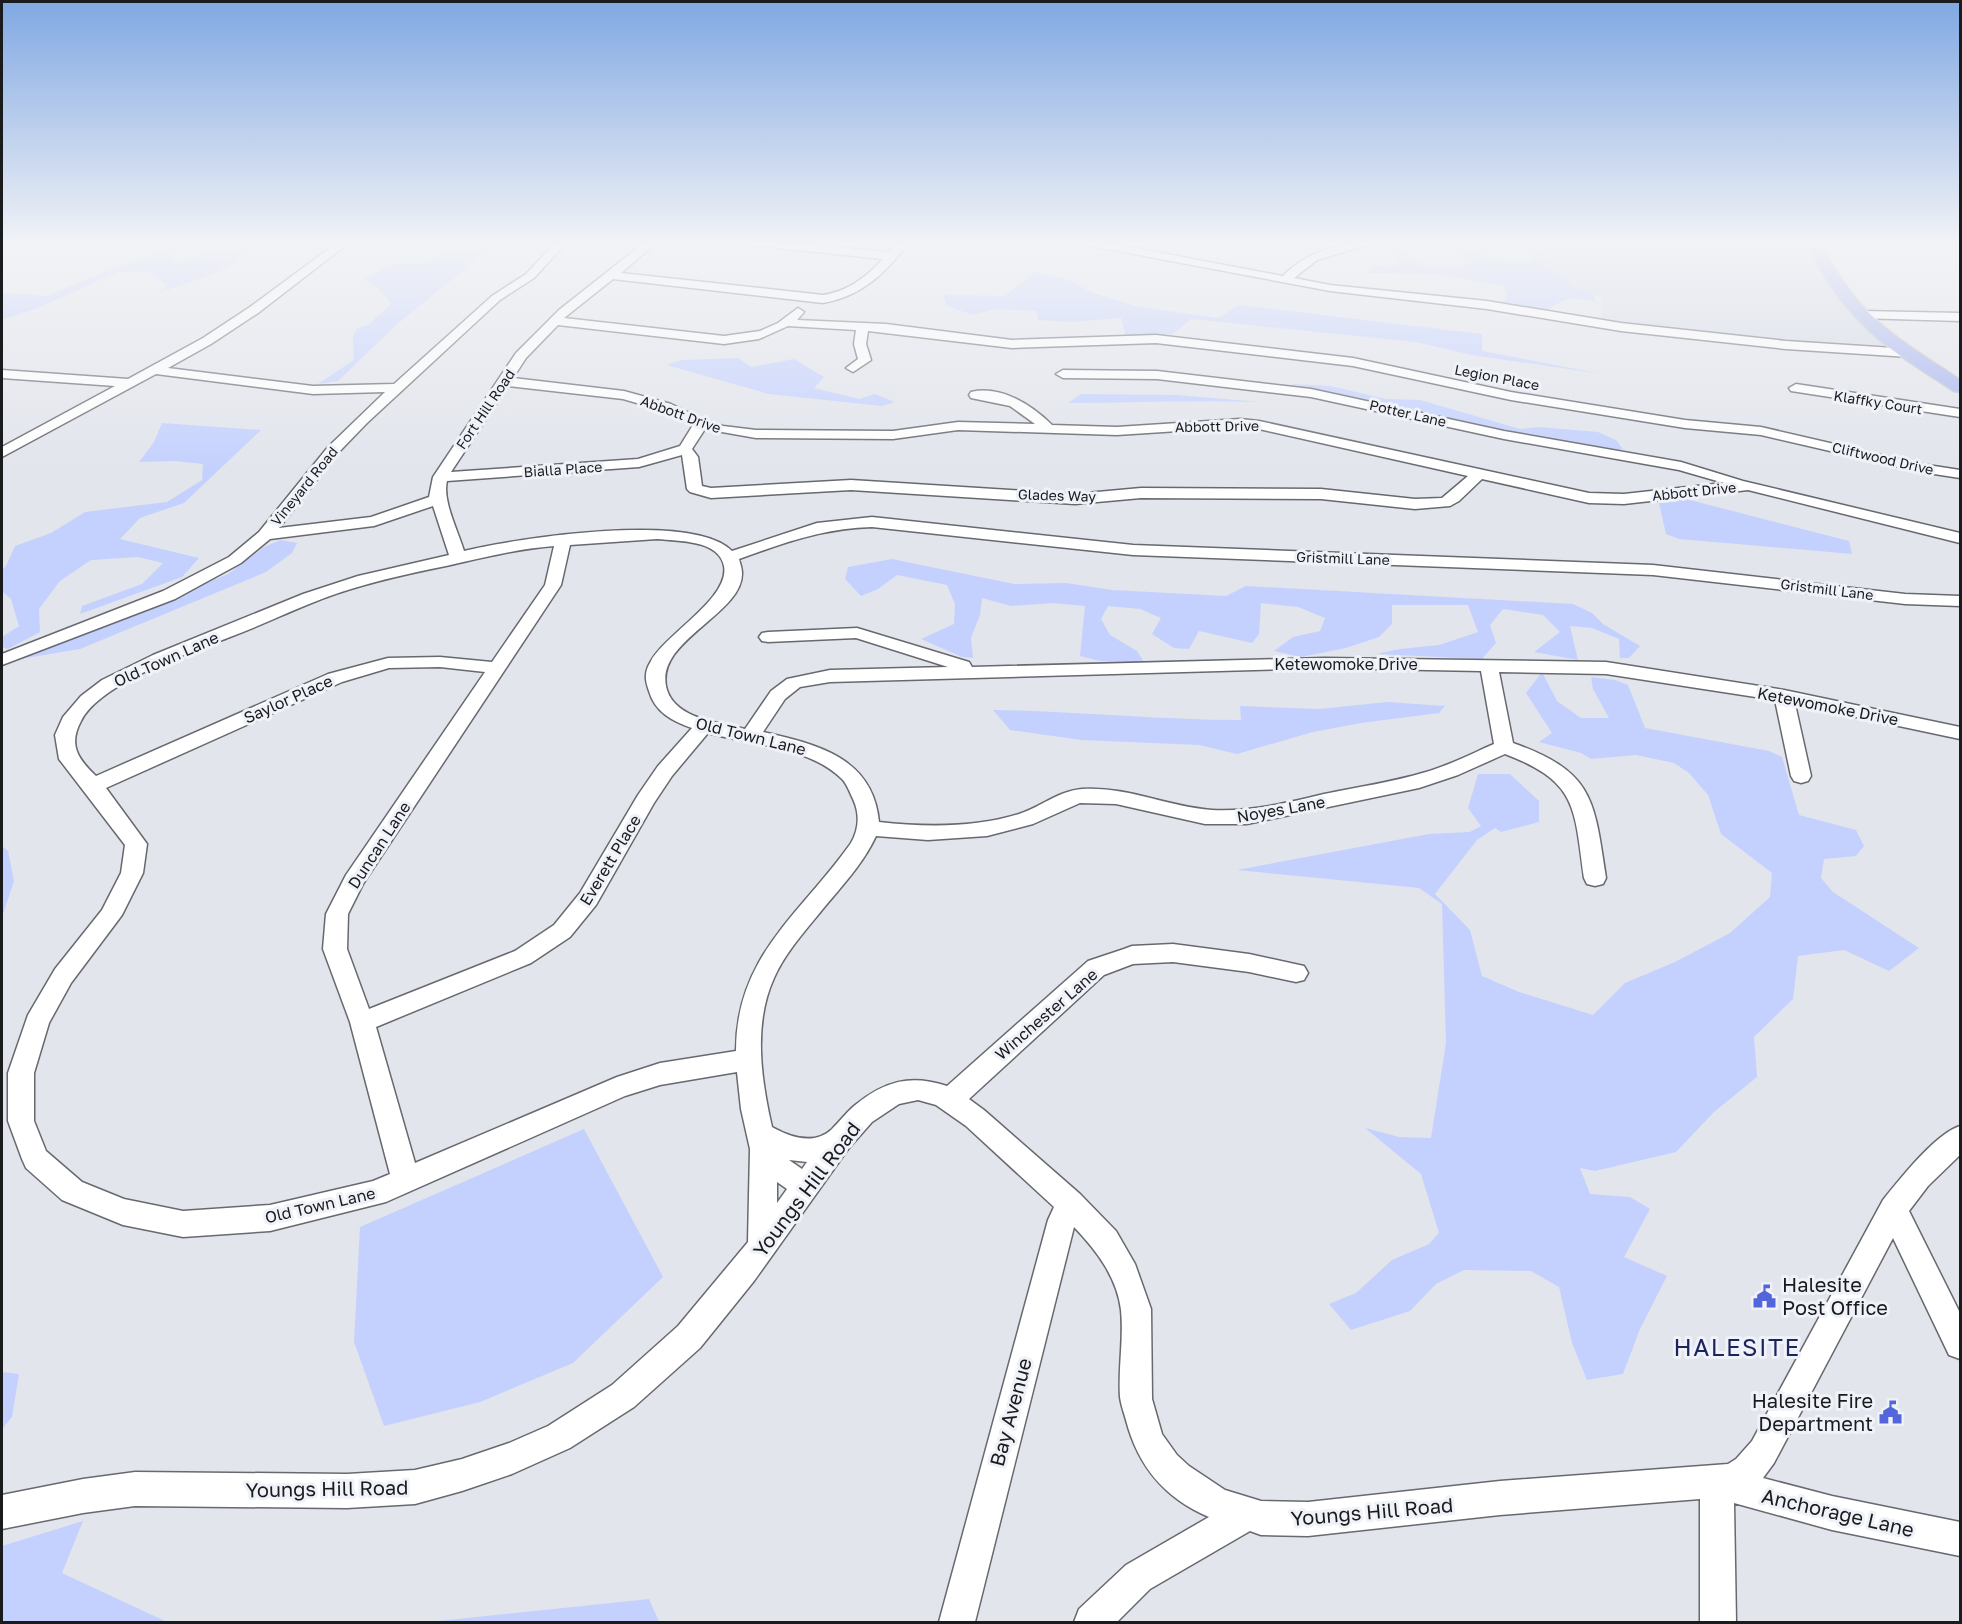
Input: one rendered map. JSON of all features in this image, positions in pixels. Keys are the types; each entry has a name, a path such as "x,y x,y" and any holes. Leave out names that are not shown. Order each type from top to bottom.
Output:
{"main road":[{"path":"1866,318 1909,353 1960,387"}],"street":[{"path":"2,453 156,370 242,318"},
{"name":"Vineyard Road","path":"2,660 188,587 235,560 264,535 333,450 395,388 476,318"},
{"name":"Fort Hill Road","path":"437,500 436,489 440,477 503,381 521,356 559,318"},
{"path":"555,321 724,340 762,335 789,323 794,318"},
{"path":"1569,318 1673,334 1909,353"},
{"name":"Legion Place","path":"789,323 863,327 1012,344 1124,339 1203,342 1353,362 1511,396 1685,424 1741,427 1805,441"},
{"path":"853,368 865,360 860,350 859,337 863,327"},
{"path":"156,370 313,390 395,388"},
{"path":"2,374 131,383"},
{"name":"Potter Lane","path":"1064,374 1157,375 1311,393 1515,437 1681,466 1748,485"},
{"name":"Abbott Drive","path":"503,381 635,398 666,406 701,424 722,430 756,434 893,435 958,426 1117,431 1240,423 1259,424 1602,500 1748,485 1960,538"},
{"name":"Klaffky Court","path":"1796,388 1960,413"},
{"path":"976,395 1002,396 1037,418 1047,429"},
{"path":"685,449 701,424"},
{"path":"2,436 32,436"},
{"name":"Cliftwood Drive","path":"1805,441 1921,468 1960,474"},
{"name":"Bialla Place","path":"440,477 639,463 685,449"},
{"name":"Glades Way","path":"685,449 691,457 695,489 711,493 878,485 1075,499 1141,494 1321,494 1415,504 1445,503 1454,498 1479,473"},
{"path":"264,535 374,521 437,500 444,512 458,558"},
{"name":"Gristmill Lane","path":"730,557 814,527 843,522 872,522 1133,550 1653,570 1898,598 1960,601"},
{"name":"Old Town Lane","path":"747,1060 660,1074 617,1088 376,1193 270,1218 183,1224 123,1212 72,1191 36,1159 21,1121 21,1073 37,1022 63,976 111,915 132,873 136,844 92,786 70,764 64,739 69,721 78,708 111,682 161,658 332,589 521,544 669,534 697,539 717,546 730,557 734,570 733,582 722,599 680,637 662,657 654,678 659,698 676,715 703,727 751,735 815,752 840,763 855,778 865,800 868,828"},
{"name":"Duncan Lane","path":"406,1180 362,1022 335,949 337,914 354,881 553,585 563,541"},
{"path":"768,637 857,633 978,671"},
{"name":"Saylor Place","path":"92,786 336,678 388,663 440,662 496,668"},
{"name":"Ketewomoke Drive","path":"751,735 778,695 794,683 830,676 1324,663 1606,668 1784,696 1960,733"},
{"path":"1489,666 1504,747 1551,767 1570,784 1584,813 1595,878"},
{"path":"1784,696 1802,776"},
{"name":"Everett Place","path":"362,1022 522,957 562,931 588,899 645,800 665,771 703,727"},
{"name":"Noyes Lane","path":"868,828 906,833 956,834 992,829 1030,818 1053,805 1077,796 1106,795 1183,815 1223,818 1254,817 1433,777 1504,747"},
{"path":"806,1185 776,1165 766,1155 747,1060 752,1016 760,981 792,931 851,859 868,828"},
{"name":"Winchester Lane","path":"950,1100 1096,968 1132,955 1173,953 1249,963 1296,973"},
{"name":"Youngs Hill Road","path":"2,1512 83,1496 135,1490 355,1491 395,1489 439,1482 487,1467 559,1437 622,1396 689,1337 762,1248 806,1185 863,1114 893,1094 918,1089 936,1093 950,1100 992,1132 1070,1203 1106,1240 1120,1262 1129,1284 1137,1321 1136,1399 1148,1442 1165,1467 1189,1488 1217,1504 1246,1515 1275,1520 1308,1519 1500,1498 1717,1482"},
{"path":"1718,1623 1717,1482 1740,1476 1756,1463 1893,1209 1918,1177 1960,1138"},
{"path":"762,1141 803,1151 822,1149 840,1140"},
{"path":"762,1141 762,1248"},
{"name":"Bay Avenue","path":"957,1623 1062,1220 1070,1203"},
{"path":"1893,1209 1960,1344"},
{"name":"Anchorage Lane","path":"1717,1482 1832,1513 1960,1539"},
{"path":"1092,1623 1138,1577 1246,1515"}],"shaded area":[{"path":"376,318 405,318 338,381 318,384 354,360 353,337 356,329 368,325"},
{"path":"1038,318 1346,318 1482,334 1482,351 1602,374 1472,355 1416,342 1191,319 1173,334 1126,336 1121,318 1070,322 1038,320"},
{"path":"1601,318 1857,318 1894,349 1720,335 1601,321"},
{"path":"738,358 751,367 794,359 824,377 814,388 859,399 875,394 895,402 882,406 769,394 667,365 681,360"},
{"path":"1291,384 1330,386 1386,399 1420,400 1520,429 1539,427 1598,432 1616,440 1623,449 1612,451 1530,437"},
{"path":"1081,394 1177,395 1260,402 1068,403"},
{"path":"162,423 261,430 184,503 140,518 120,539 199,558 182,577 80,614 82,606 142,584 163,563 138,557 91,560 60,581 39,609 40,632 8,649 2,647 2,637 19,626 11,599 2,591 2,570 15,546 51,533 85,512 167,502 202,480 203,464 175,461 139,462 154,442"},
{"path":"1682,498 1849,541 1852,554 1679,539 1666,534 1659,503"},
{"path":"281,540 297,543 292,553 266,572 80,649 20,659 228,574 264,547"},
{"path":"892,559 1014,584 1066,583 1112,590 1226,596 1246,586 1573,604 1592,613 1603,624 1640,646 1629,658 1620,658 1619,639 1592,628 1570,626 1578,660 1534,652 1560,632 1543,615 1503,609 1490,625 1496,643 1482,659 1376,654 1439,645 1478,632 1468,605 1392,605 1392,624 1379,637 1346,648 1301,657 1274,651 1293,637 1320,631 1325,618 1298,607 1261,603 1259,634 1252,643 1199,631 1189,649 1174,648 1152,634 1161,618 1140,609 1108,606 1101,619 1110,635 1137,651 1144,662 1100,661 1080,656 1085,606 1053,603 1011,606 982,598 980,615 971,638 973,658 962,657 921,639 954,624 955,604 947,585 897,575 878,589 861,596 845,579 848,567"},
{"path":"1542,672 1557,701 1581,718 1609,718 1593,689 1591,677 1615,680 1628,685 1645,728 1769,751 1782,757 1799,815 1856,830 1864,846 1856,856 1824,859 1821,878 1833,892 1919,948 1889,971 1844,950 1798,956 1793,999 1754,1037 1757,1077 1714,1112 1676,1152 1595,1171 1580,1168 1590,1194 1630,1197 1650,1209 1624,1257 1667,1276 1640,1329 1623,1374 1587,1380 1572,1343 1559,1287 1531,1271 1464,1270 1436,1284 1410,1311 1351,1330 1329,1304 1356,1293 1392,1260 1429,1244 1439,1233 1421,1174 1365,1128 1399,1137 1431,1138 1446,1043 1442,904 1419,888 1237,870 1429,834 1470,832 1481,826 1468,808 1478,774 1510,774 1539,801 1539,822 1501,832 1495,828 1477,840 1435,894 1470,930 1482,976 1519,992 1593,1015 1625,983 1675,962 1730,933 1770,897 1772,873 1721,834 1708,795 1689,773 1674,763 1636,755 1591,759 1581,753 1539,742 1552,733 1526,693"},
{"path":"1387,702 1445,706 1439,713 1313,732 1237,754 1199,745 1081,740 1010,730 993,710 1241,720 1240,706 1319,709"},
{"path":"2,846 8,851 14,881 2,917"},
{"path":"584,1129 663,1277 573,1363 480,1402 384,1426 354,1342 360,1227"},
{"path":"2,1372 19,1374 12,1417 2,1429"},
{"path":"83,1521 62,1573 167,1622 2,1622 2,1546"},
{"path":"649,1599 659,1622 428,1622"}],"place":[{"name":"Halesite Post Office","path":"1764,1296"},
{"name":"Halesite Fire Department","path":"1891,1412"}],"district":[{"name":"HALESITE","path":"1737,1346"}]}
